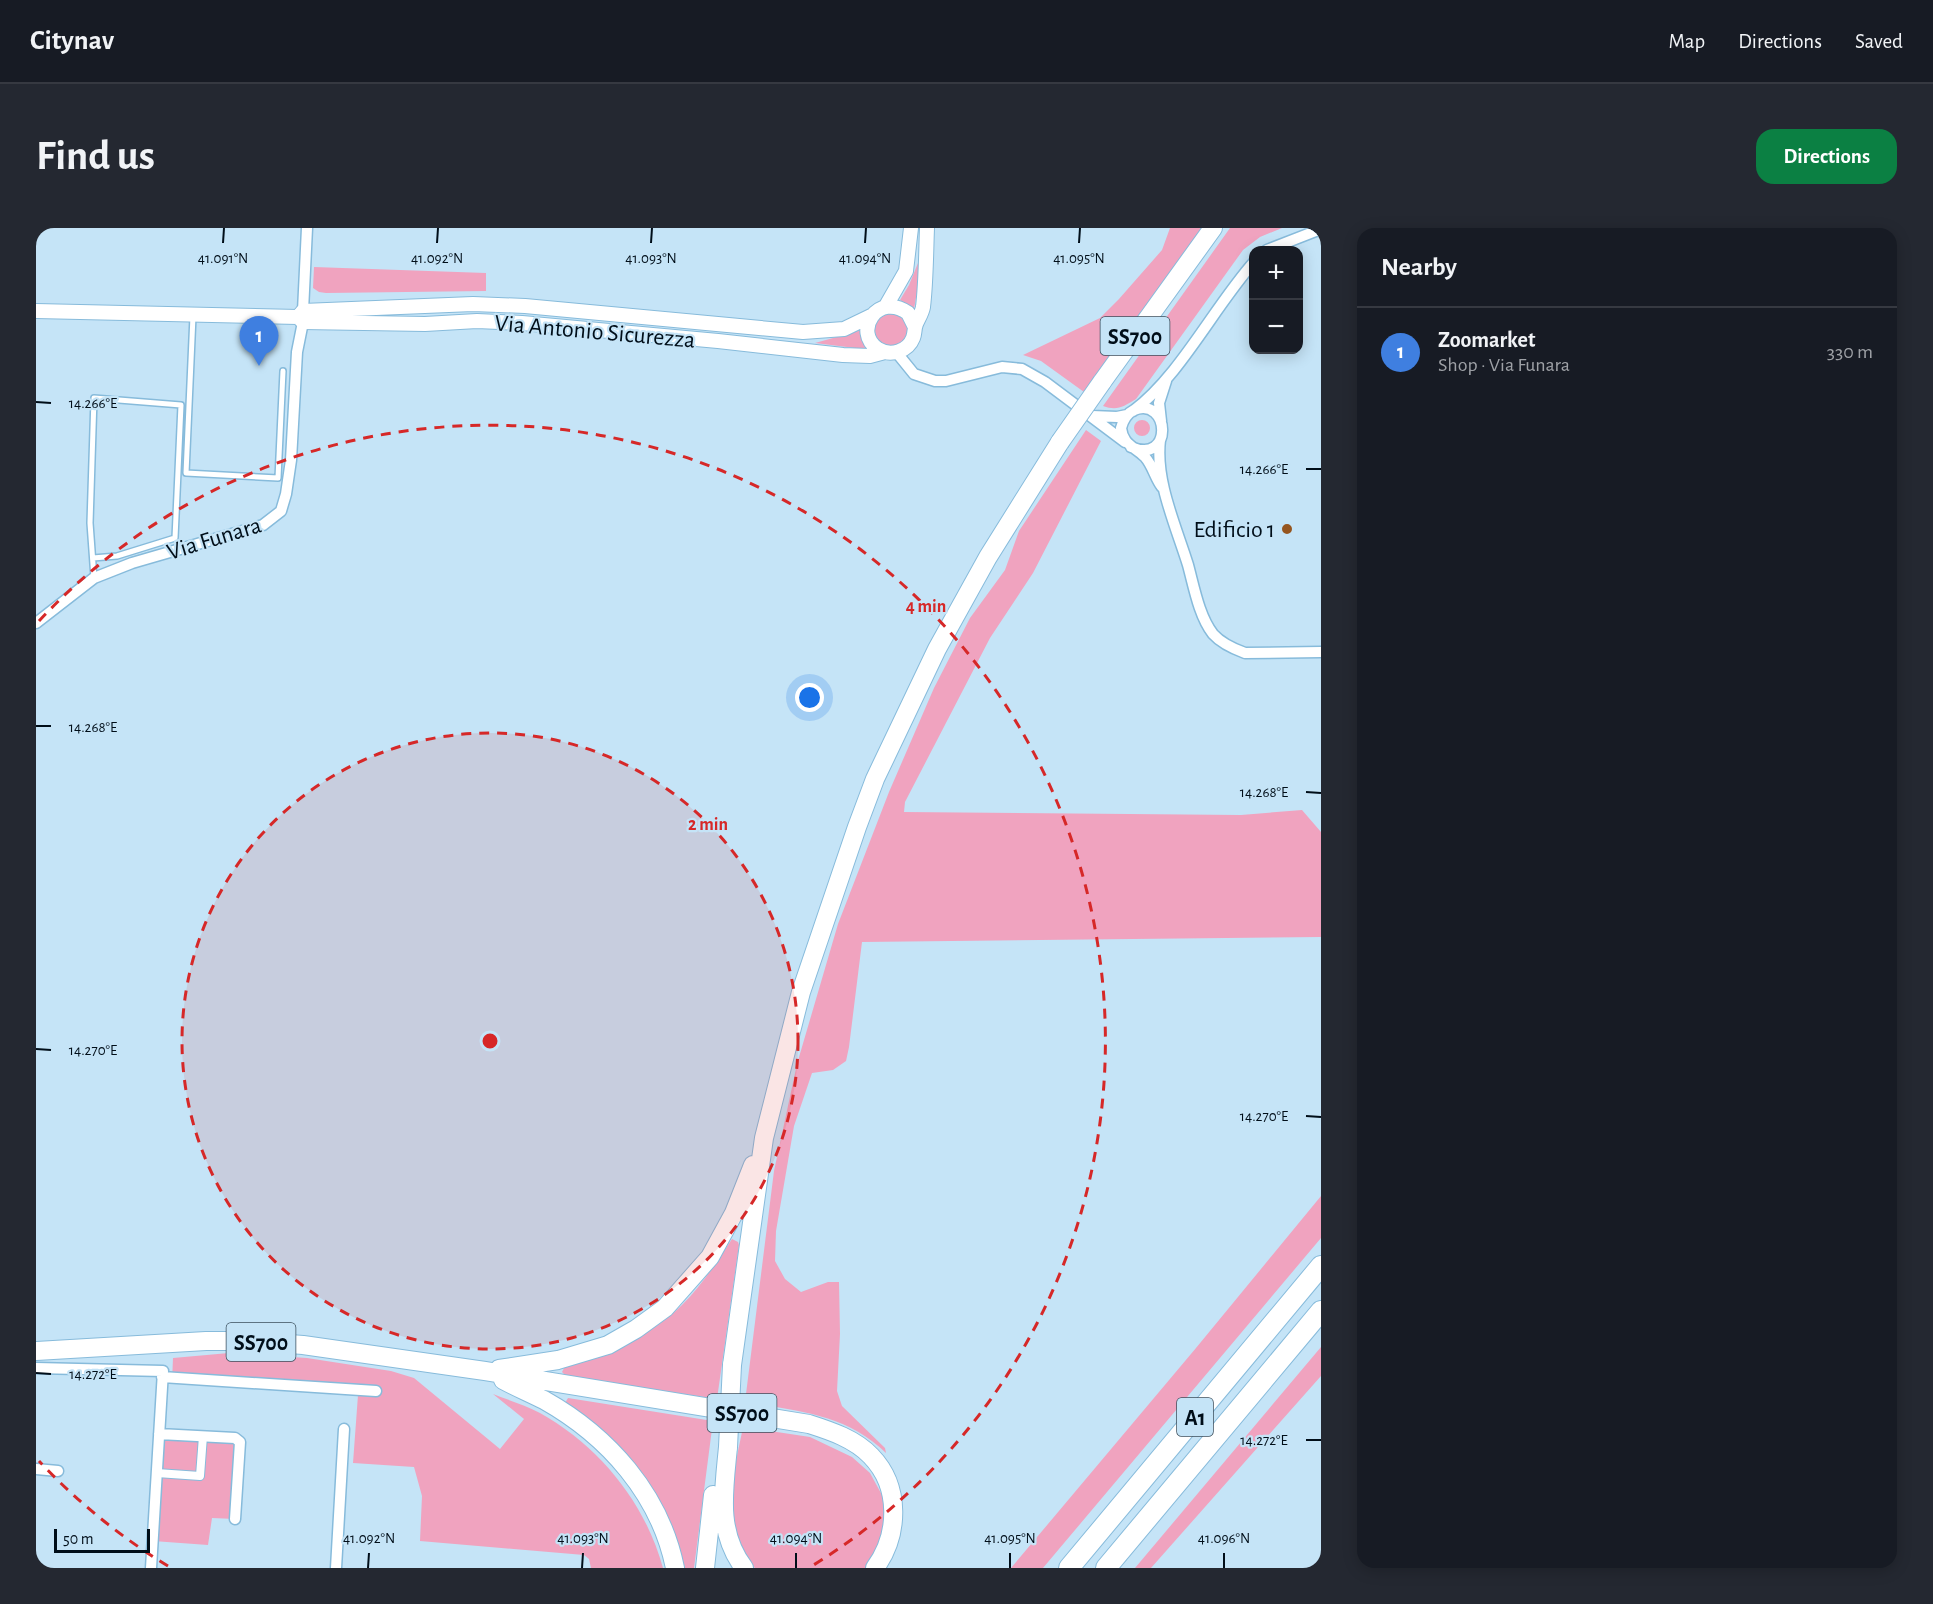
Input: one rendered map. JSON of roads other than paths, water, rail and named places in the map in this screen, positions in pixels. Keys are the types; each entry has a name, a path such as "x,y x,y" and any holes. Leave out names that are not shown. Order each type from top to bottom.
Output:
{"highway":[{"name":"SS700","path":"705,1568 764,1138 801,992 875,779 937,649 988,557 1060,442 1208,235"},
{"path":"485,1371 558,1360 608,1345 636,1329 665,1308 710,1257 734,1213 764,1138"},
{"name":"A1","path":"1069,1568 1321,1266"},
{"name":"A1","path":"1106,1568 1321,1311"},
{"name":"SS700","path":"36,1351 165,1343 252,1341 345,1350 809,1424 842,1436 871,1456 882,1470 889,1487 894,1525 890,1542 875,1568"},
{"path":"485,1371 563,1412 598,1438 614,1454 626,1467 652,1506 668,1541 675,1568"},
{"path":"723,1446 722,1514 730,1547 744,1568"}],"street":[{"name":"Via Funara","path":"36,623 94,578 132,563 263,525 281,511 291,460 296,361 302,317 307,228"},
{"name":"Via Antonio Sicurezza","path":"302,317 473,304 525,306 803,332 844,329 886,306 906,271 910,228"},
{"path":"891,353 907,347 912,341 922,309 927,228"},
{"path":"1277,246 1321,229"},
{"path":"1128,445 1121,428 1130,413 1149,398 1167,377 1249,269"},
{"path":"886,306 902,308 908,313 915,327"},
{"path":"36,311 302,317"},
{"path":"873,315 867,329 868,337 878,349 891,353 914,374 935,381 946,381 1002,367 1022,369 1045,382 1145,457 1165,491"},
{"name":"Via Antonio Sicurezza","path":"302,317 425,324 477,321 522,323 843,355 870,356 891,353"},
{"path":"1167,377 1160,403 1162,434 1159,452 1165,491 1199,604 1214,634 1233,649 1245,653 1321,652"},
{"path":"1092,416 1117,417 1147,409 1158,416 1161,421"},
{"path":"1128,445 1144,450 1152,448 1160,440"},
{"path":"36,1368 163,1371 152,1568"},
{"path":"162,1377 376,1390"},
{"path":"336,1568 344,1429"},
{"path":"159,1434 235,1438 240,1442 235,1519"},
{"path":"157,1473 200,1476 202,1436"},
{"path":"36,1469 58,1471"}],"lane":[{"path":"193,314 186,473 278,478 283,371"},
{"path":"93,558 117,556 175,538 181,405 94,398 90,523 94,578"}],"place":[{"name":"Zoomarket","path":"259,366"},
{"name":"Edificio 1","path":"1287,529"}]}
